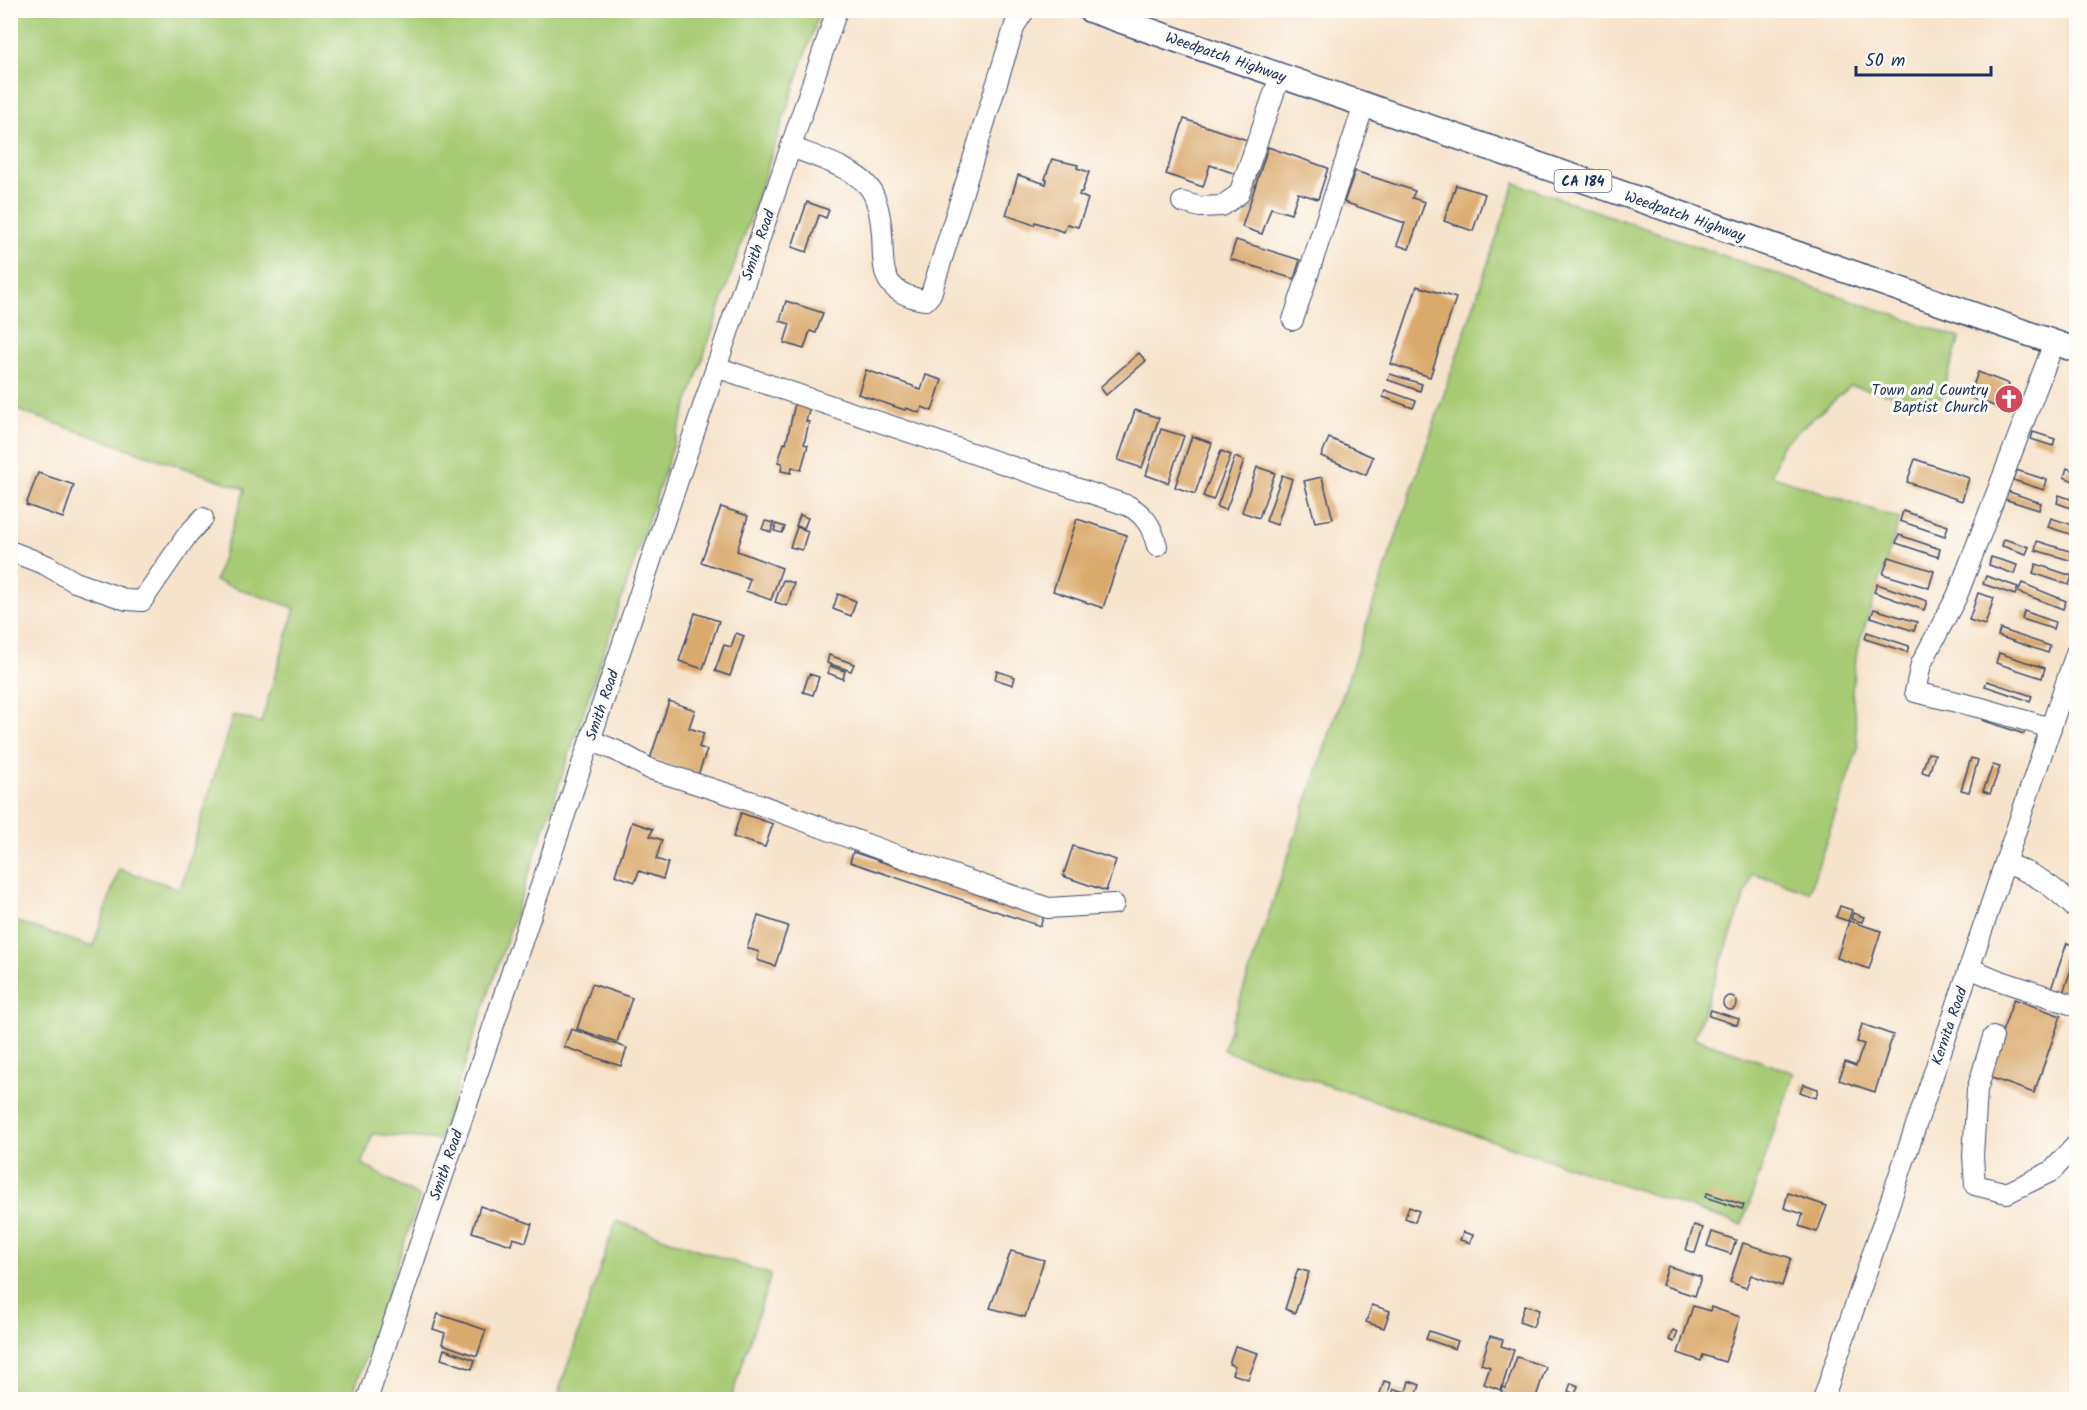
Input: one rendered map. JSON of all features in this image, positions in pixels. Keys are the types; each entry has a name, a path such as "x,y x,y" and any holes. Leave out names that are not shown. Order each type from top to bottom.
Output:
{"main road":[{"name":"Weedpatch Highway","path":"1090,10 2076,350"}],"street":[{"name":"Smith Road","path":"366,1400 837,10"},
{"path":"791,147 856,175 870,189 882,232 882,265 885,275 900,293 926,300 931,294 1015,26 1025,10"},
{"path":"1182,202 1200,207 1221,206 1239,195 1280,76"},
{"path":"1293,320 1364,105"},
{"path":"2050,728 1982,708 1914,692 1921,664 1957,596 2054,343"},
{"path":"716,367 1129,506 1144,516 1153,531 1157,546"},
{"path":"10,551 46,565 75,582 127,600 142,601 188,534 203,518"},
{"name":"Kernita Road","path":"1823,1400 2076,653"},
{"path":"590,740 617,751 650,769 750,801 1048,908 1114,904"},
{"path":"2005,863 2033,873 2058,890 2076,909"},
{"path":"1969,968 2076,1006"},
{"path":"1993,1037 1977,1090 1973,1156 1975,1185 2007,1193 2052,1171 2076,1145"}],"green space":[{"path":"11,10 820,11 439,1140 373,1134 362,1164 420,1197 351,1399 11,1399 11,920 93,947 119,869 180,889 233,715 261,723 295,608 215,581 245,489 11,408"},
{"path":"1515,183 1960,338 1938,405 1851,386 1782,445 1771,475 1900,519 1857,650 1852,690 1858,748 1809,892 1753,873 1694,1038 1794,1073 1742,1225 1223,1050"},
{"path":"616,1221 771,1275 731,1399 583,1400 559,1391"}],"building":[{"path":"1184,119 1247,140 1236,174 1210,165 1203,187 1166,174"},
{"path":"1268,147 1328,168 1318,199 1298,193 1291,214 1271,208 1262,234 1242,227"},
{"path":"1052,159 1078,165 1077,168 1089,172 1079,195 1088,199 1078,227 1067,224 1064,232 1006,215 1018,175 1046,184 1045,179"},
{"path":"1355,171 1415,191 1412,198 1425,202 1409,249 1397,245 1405,223 1344,202"},
{"path":"1456,185 1485,194 1473,231 1444,221"},
{"path":"807,202 829,210 826,218 819,215 807,252 792,247"},
{"path":"1236,240 1300,260 1294,279 1230,259"},
{"path":"1417,286 1456,298 1430,377 1391,364"},
{"path":"786,301 823,313 816,333 810,331 804,349 784,343 790,324 780,321"},
{"path":"1139,353 1146,361 1106,395 1100,387"},
{"path":"866,370 921,390 926,375 942,380 932,411 922,407 920,413 906,408 905,410 858,394"},
{"path":"1978,372 2009,384 2000,408 1969,397"},
{"path":"1390,374 1422,384 1420,391 1388,380"},
{"path":"1385,390 1416,401 1413,408 1383,397"},
{"path":"795,403 810,407 804,444 808,445 801,470 792,467 791,473 781,471 782,463 778,462 784,443 786,444"},
{"path":"1135,410 1159,418 1142,468 1118,460"},
{"path":"1161,429 1184,436 1168,483 1146,475"},
{"path":"2033,432 2055,439 2053,446 2031,439"},
{"path":"1192,436 1212,443 1195,494 1175,487"},
{"path":"1329,438 1373,457 1366,475 1321,456"},
{"path":"1221,451 1231,455 1213,500 1203,496"},
{"path":"1235,457 1244,461 1226,510 1217,507"},
{"path":"1915,459 1969,478 1962,501 1907,482"},
{"path":"1257,467 1275,473 1259,518 1242,512"},
{"path":"2067,468 2076,472 2076,482 2064,477"},
{"path":"2016,470 2047,480 2044,490 2013,480"},
{"path":"38,473 74,485 63,518 26,505"},
{"path":"1282,475 1292,479 1277,525 1266,521"},
{"path":"1322,477 1333,519 1315,522 1304,481"},
{"path":"2007,491 2041,503 2039,510 2004,499"},
{"path":"2059,495 2076,501 2076,510 2057,503"},
{"path":"721,507 748,516 737,551 782,568 771,600 746,591 750,579 701,562"},
{"path":"1903,511 1948,526 1945,536 1900,521"},
{"path":"800,515 808,518 804,528 796,526"},
{"path":"2051,518 2076,526 2076,536 2048,527"},
{"path":"1077,519 1127,535 1103,608 1053,591"},
{"path":"765,521 774,523 771,532 762,529"},
{"path":"776,524 785,527 782,533 774,531"},
{"path":"797,527 808,531 802,550 790,547"},
{"path":"1899,535 1940,549 1938,557 1896,543"},
{"path":"2004,539 2029,547 2026,554 2002,546"},
{"path":"2037,541 2076,553 2076,562 2035,550"},
{"path":"1889,557 1934,571 1929,588 1883,574"},
{"path":"1991,557 2017,565 2014,574 1989,565"},
{"path":"2036,564 2072,576 2069,585 2033,573"},
{"path":"1986,576 2018,587 2015,595 1983,584"},
{"path":"783,580 794,583 787,606 775,602"},
{"path":"2022,583 2066,601 2063,609 2018,592"},
{"path":"1877,584 1927,601 1924,610 1874,592"},
{"path":"1978,593 1994,598 1985,625 1969,620"},
{"path":"838,594 856,601 851,616 833,609"},
{"path":"1874,609 1917,622 1914,631 1871,617"},
{"path":"2024,611 2055,622 2053,629 2022,619"},
{"path":"695,613 719,621 703,669 679,661"},
{"path":"2000,629 2050,646 2048,653 1998,636"},
{"path":"1867,632 1909,646 1907,652 1865,639"},
{"path":"736,633 744,636 730,676 715,671 724,645 731,647"},
{"path":"1999,653 2045,668 2042,678 1996,663"},
{"path":"829,655 854,664 851,671 827,663"},
{"path":"830,666 845,671 843,679 828,673"},
{"path":"997,671 1015,677 1013,685 995,679"},
{"path":"809,674 819,677 813,695 803,692"},
{"path":"1987,681 2032,696 2030,701 1985,686"},
{"path":"669,701 695,710 689,728 704,733 699,747 707,750 698,775 650,759"},
{"path":"1985,712 2026,726 2024,734 1982,720"},
{"path":"10,719 17,722 11,741 10,741"},
{"path":"1928,753 1935,754 1929,774 1922,772"},
{"path":"1971,758 1978,760 1969,792 1961,790"},
{"path":"1993,765 2000,767 1990,794 1983,791"},
{"path":"741,813 773,824 765,847 733,837"},
{"path":"632,822 653,829 650,836 662,840 656,859 668,863 663,879 639,871 635,882 615,875"},
{"path":"1073,846 1116,860 1106,891 1063,876"},
{"path":"853,852 1044,916 1040,926 850,862"},
{"path":"1840,906 1852,910 1848,921 1836,917"},
{"path":"1853,913 1864,917 1862,922 1851,919"},
{"path":"758,916 788,926 775,966 757,960 759,952 747,948"},
{"path":"1849,921 1881,931 1869,969 1837,958"},
{"path":"2067,943 2076,946 2076,955 2063,993 2051,989"},
{"path":"592,984 632,998 617,1042 577,1029"},
{"path":"1727,996 1733,996 1737,1003 1733,1010 1727,1010 1723,1006 1723,1000"},
{"path":"2014,999 2061,1016 2034,1093 1986,1076"},
{"path":"1711,1010 1739,1019 1737,1025 1709,1016"},
{"path":"1862,1024 1893,1035 1875,1092 1839,1080 1845,1062 1856,1066 1864,1044 1857,1042"},
{"path":"571,1029 627,1048 621,1066 564,1047"},
{"path":"1803,1084 1818,1089 1816,1098 1800,1092"},
{"path":"1707,1193 1744,1205 1742,1209 1705,1197"},
{"path":"1788,1193 1827,1206 1817,1232 1799,1226 1803,1214 1784,1208"},
{"path":"480,1206 532,1224 526,1242 513,1238 511,1245 472,1232"},
{"path":"1409,1207 1419,1211 1415,1222 1405,1218"},
{"path":"1694,1225 1703,1228 1695,1253 1686,1250"},
{"path":"1463,1232 1473,1235 1470,1243 1460,1240"},
{"path":"1712,1232 1736,1240 1731,1254 1707,1246"},
{"path":"1743,1243 1791,1258 1782,1286 1751,1275 1746,1288 1730,1282"},
{"path":"1011,1251 1044,1260 1025,1317 990,1308"},
{"path":"1668,1266 1701,1277 1695,1296 1662,1285"},
{"path":"1298,1269 1309,1272 1295,1313 1285,1309"},
{"path":"1372,1305 1390,1311 1384,1328 1366,1322"},
{"path":"1525,1305 1539,1310 1533,1327 1519,1322"},
{"path":"1693,1306 1710,1311 1711,1307 1740,1317 1725,1362 1703,1355 1701,1361 1678,1353"},
{"path":"438,1314 486,1330 477,1356 442,1344 445,1333 433,1329"},
{"path":"1673,1330 1678,1332 1674,1342 1669,1340"},
{"path":"1429,1331 1458,1341 1455,1349 1426,1339"},
{"path":"1490,1336 1503,1340 1501,1346 1514,1350 1501,1390 1484,1384 1490,1367 1481,1364"},
{"path":"1235,1346 1258,1353 1248,1379 1232,1374 1235,1366 1229,1364"},
{"path":"444,1349 475,1360 472,1369 441,1359"},
{"path":"1517,1357 1546,1367 1535,1400 1499,1400 1503,1387 1506,1388"},
{"path":"1384,1381 1391,1383 1386,1400 1378,1400"},
{"path":"1409,1381 1420,1385 1415,1400 1390,1400 1394,1389 1406,1392"},
{"path":"1571,1383 1578,1386 1575,1394 1568,1391"}],"place":[{"name":"Town and Country Baptist Church","path":"2009,399"}]}
